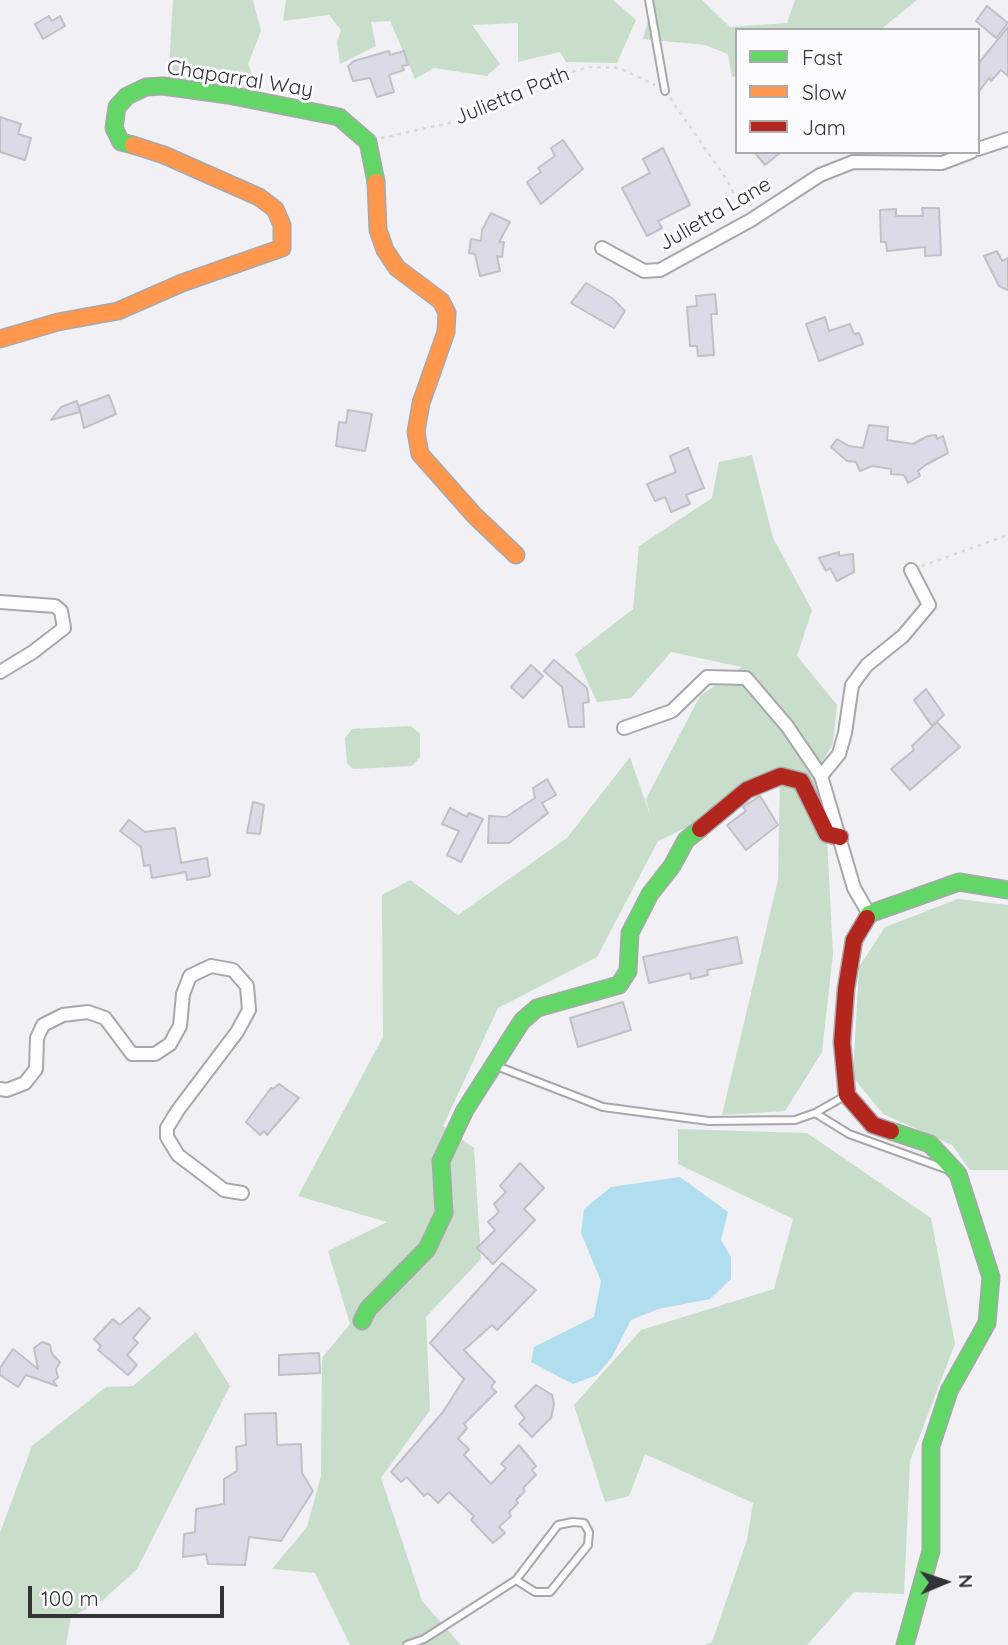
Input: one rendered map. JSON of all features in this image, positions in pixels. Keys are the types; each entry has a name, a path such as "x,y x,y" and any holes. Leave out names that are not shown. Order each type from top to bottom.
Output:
{"street":[{"name":"Chaparral Way","path":"0,339 58,322 118,311 182,283 282,248 282,225 275,209 259,197 164,155 121,142 114,128 117,107 127,96 146,87 163,86 228,94 339,117 368,142"},
{"path":"980,148 1008,139"},
{"path":"368,142 375,167 378,230 385,250 397,268 441,301 447,313 446,332 421,403 416,432 420,454 475,516 516,555"},
{"name":"Julietta Lane","path":"602,248 644,271 660,270 751,220 820,175 853,162 942,163 966,154"},
{"path":"821,776 839,754 852,685 867,665 902,636 929,605 911,570"},
{"path":"0,602 55,606 61,611 64,628 33,652 0,672"},
{"path":"624,728 672,711 707,677 746,678 787,726 821,776 854,888 869,914"},
{"path":"362,1321 368,1309 427,1249 444,1213 441,1161 465,1110 492,1064 514,1038 522,1021 537,1008 619,985 628,971 631,933 650,894 672,866 686,840 747,790 782,776 801,781 828,834 840,837"},
{"path":"905,1645 931,1551 931,1446 949,1391 987,1323 991,1278 958,1174 930,1144 873,1125 847,1095 842,1042 846,989 854,940 869,914 959,882 1008,890"},
{"path":"0,1089 7,1090 25,1083 36,1069 37,1038 43,1025 62,1015 88,1012 105,1018 132,1054 155,1054 170,1044 180,1026 183,994 190,976 211,966 233,970 247,986 249,1010 237,1032 178,1110 167,1128 167,1138 178,1155 224,1190 242,1193"}],"lane":[{"path":"649,0 665,91"},
{"path":"492,1064 603,1107 709,1121 795,1120 815,1114 847,1095"},
{"path":"815,1114 849,1134 958,1174"},
{"path":"407,1645 424,1639 516,1580 558,1525 584,1523 589,1532 588,1545 550,1592 535,1592 516,1580"}],"path":[{"name":"Julietta Path","path":"368,142 407,130 463,120 540,81 589,68 619,68 665,91 751,220"},
{"path":"911,570 1008,535"}],"green space":[{"path":"173,0 253,0 261,31 248,64 262,100 168,82"},
{"path":"286,0 613,0 636,20 617,63 566,62 560,52 518,62 518,23 472,25 500,64 487,76 434,68 415,79 390,21 371,22 376,46 340,64 337,42 341,30 329,15 283,21"},
{"path":"654,0 702,0 730,27 787,23 795,0 917,0 882,28 735,28 735,76 732,77 728,54 705,45 643,39"},
{"path":"752,455 773,538 812,610 797,656 837,705 833,743 823,761 833,954 822,1052 785,1111 722,1115 778,880 780,773 705,819 658,841 597,957 498,1008 443,1126 474,1148 481,1259 426,1317 430,1410 381,1478 422,1601 461,1645 350,1645 315,1573 272,1569 307,1527 321,1476 322,1358 350,1324 328,1251 387,1222 298,1196 383,1037 382,895 410,880 458,915 567,838 630,757 651,818 646,799 700,696 742,667 671,652 631,698 597,702 575,654 633,609 639,546 712,498 719,462"},
{"path":"411,726 420,734 420,757 412,766 353,769 347,763 345,738 352,729"},
{"path":"958,899 1008,905 1008,1170 970,1170 952,1145 883,1114 853,1077 859,967 885,927"},
{"path":"678,1129 807,1133 931,1218 955,1344 910,1461 904,1594 854,1592 807,1645 705,1645 712,1642 747,1540 753,1503 645,1454 629,1496 605,1502 574,1405 641,1330 774,1289 793,1219 678,1164"},
{"path":"196,1332 230,1386 137,1569 103,1600 71,1617 66,1645 0,1645 0,1533 32,1446 106,1387 133,1386"}],"water":[{"path":"680,1177 728,1212 721,1240 731,1257 731,1279 710,1299 658,1309 631,1320 612,1357 597,1375 573,1384 531,1362 534,1347 594,1317 601,1281 581,1233 584,1209 611,1187"}],"building":[{"path":"987,6 1008,23 996,38 976,21"},
{"path":"49,16 52,21 60,16 65,26 43,39 35,24"},
{"path":"1008,27 1008,76 1001,70 991,81 989,78 980,90 980,62"},
{"path":"389,51 390,55 404,51 408,65 402,66 404,70 389,75 394,92 377,97 370,78 353,81 348,66 354,61"},
{"path":"0,117 21,124 18,134 31,138 25,160 0,152"},
{"path":"563,140 583,169 541,204 527,182 541,172 538,168 555,156 551,148"},
{"path":"663,148 690,205 658,221 662,228 647,236 622,188 650,173 643,159"},
{"path":"756,154 779,154 765,165"},
{"path":"922,208 939,208 941,255 925,256 925,247 887,251 886,242 881,242 880,210 896,209 896,216 923,216"},
{"path":"491,213 510,222 499,242 504,242 502,257 497,256 500,271 480,276 475,254 469,253 471,239 481,241 482,230"},
{"path":"997,251 1002,261 1008,258 1008,290 999,286 984,256"},
{"path":"586,283 612,298 625,311 614,328 571,303"},
{"path":"715,294 717,314 711,314 714,355 698,356 697,346 690,346 687,307 697,306 696,296"},
{"path":"825,317 829,331 850,324 854,334 859,333 863,344 819,361 806,324"},
{"path":"109,395 116,414 84,428 79,406"},
{"path":"77,401 80,412 51,420 61,407"},
{"path":"348,410 372,414 365,451 336,446 339,422 346,423"},
{"path":"869,425 888,427 887,440 913,444 928,436 936,435 937,439 943,436 948,453 927,464 918,471 920,476 908,483 904,475 891,474 891,469 872,466 860,471 856,462 847,461 831,447 837,439 849,446 863,448"},
{"path":"688,448 704,488 686,495 690,504 671,512 665,497 655,501 647,484 676,472 670,456"},
{"path":"839,552 839,556 853,554 854,572 837,581 830,568 826,571 819,558"},
{"path":"554,660 587,688 589,702 583,703 584,727 569,727 562,687 544,671"},
{"path":"531,665 543,676 523,698 511,687"},
{"path":"926,689 944,715 932,726 914,700"},
{"path":"937,722 960,747 910,790 891,769 914,750 912,746"},
{"path":"547,779 556,795 542,803 548,813 509,843 488,843 489,816 506,817 535,798 533,788"},
{"path":"760,796 778,825 746,850 727,825 746,811 743,807"},
{"path":"253,802 264,805 260,834 247,833"},
{"path":"450,808 467,817 469,813 483,819 461,862 447,855 459,831 442,824"},
{"path":"129,820 145,832 175,828 181,863 207,858 210,876 187,880 186,872 152,878 150,865 144,866 141,847 120,831"},
{"path":"737,937 742,963 707,970 708,975 691,979 690,973 649,983 643,957"},
{"path":"623,1002 631,1030 578,1047 570,1018"},
{"path":"279,1084 299,1098 267,1135 264,1131 260,1135 246,1122 271,1088"},
{"path":"520,1163 544,1188 524,1209 535,1220 493,1264 477,1248 495,1230 488,1222 499,1212 494,1204 506,1192 500,1186"},
{"path":"502,1263 536,1290 497,1330 492,1325 464,1350 495,1382 491,1387 496,1392 464,1424 467,1428 458,1439 469,1449 464,1455 491,1484 506,1468 501,1464 519,1445 536,1466 532,1470 536,1475 523,1488 525,1491 516,1500 518,1503 509,1512 511,1516 499,1527 505,1533 493,1543 471,1520 474,1516 449,1492 438,1503 428,1493 424,1496 407,1477 401,1482 391,1472 443,1412 464,1379 430,1343"},
{"path":"139,1308 150,1318 133,1338 138,1343 127,1355 137,1365 128,1375 98,1350 101,1346 94,1339 113,1319 120,1325"},
{"path":"42,1342 50,1345 52,1354 60,1362 56,1369 58,1378 53,1381 57,1386 26,1375 18,1387 0,1375 0,1368 13,1349 38,1369 34,1348"},
{"path":"319,1353 320,1373 279,1375 279,1355"},
{"path":"536,1385 552,1395 554,1404 551,1418 532,1437 519,1424 525,1418 515,1406"},
{"path":"276,1413 277,1445 301,1444 302,1473 313,1491 281,1541 249,1537 245,1565 208,1564 206,1554 183,1557 184,1534 195,1532 196,1509 224,1504 224,1479 237,1471 236,1447 246,1445 245,1414"}],"traffic: fast":[{"path":"133,145 121,142 114,128 117,107 127,96 146,87 163,86 228,95 339,117 368,142 376,182"},
{"path":"362,1321 368,1309 427,1249 444,1213 441,1161 465,1110 522,1021 537,1008 619,985 628,971 630,933 650,894 672,866 686,840 700,829"},
{"path":"867,918 869,914 959,882 1008,890"},
{"path":"891,1131 930,1144 958,1174 991,1277 987,1323 949,1391 931,1446 931,1551 905,1645"}],"traffic: slow":[{"path":"0,339 58,322 118,311 182,283 282,248 282,225 275,209 259,197 164,155 133,145"},
{"path":"376,182 378,230 385,250 397,268 441,301 447,313 446,332 421,403 416,432 420,454 475,516 516,555"}],"traffic: jam":[{"path":"700,829 747,790 781,776 801,781 827,834 840,837"},
{"path":"867,918 854,940 846,989 842,1042 847,1095 873,1125 891,1131"}]}
